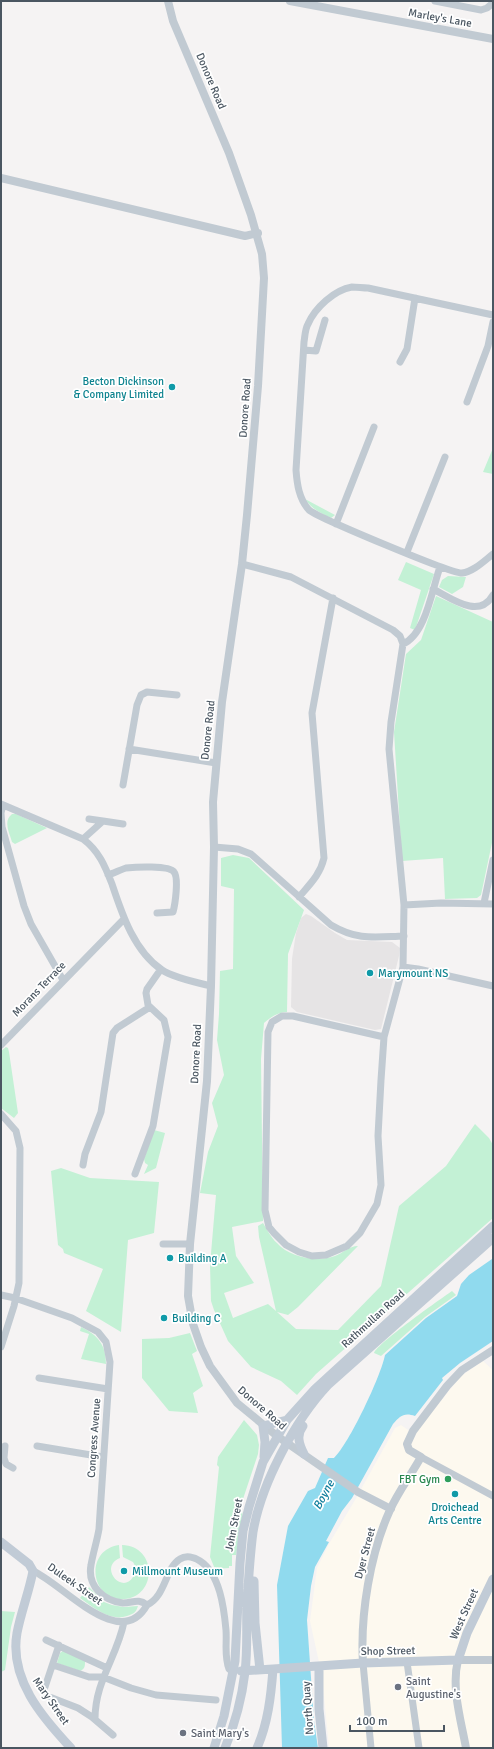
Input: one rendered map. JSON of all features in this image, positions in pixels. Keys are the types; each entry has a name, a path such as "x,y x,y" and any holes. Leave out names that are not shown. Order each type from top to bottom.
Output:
{"main road":[{"name":"Rathmullan Road","path":"277,1436 298,1406 334,1370 493,1226"},
{"name":"Rathmullan Road","path":"287,1443 314,1400 328,1385 493,1238"},
{"path":"304,1454 300,1445 298,1432 313,1410 314,1400"},
{"path":"263,1462 265,1442 263,1426 287,1420"},
{"name":"John Street","path":"214,1748 224,1716 237,1644 240,1563 243,1531 248,1507 263,1462 277,1436"},
{"name":"John Street","path":"225,1748 236,1717 245,1671 250,1558 253,1531 259,1509 278,1459 287,1443"},
{"name":"Duleek Street","path":"1,1542 29,1564 33,1571"},
{"path":"250,1558 254,1565 255,1623 260,1670"},
{"name":"Mary Street","path":"33,1571 17,1633 16,1659 18,1670 22,1682 35,1702 71,1748"},
{"name":"West Street","path":"458,1660 467,1633 493,1579"},
{"name":"Shop Street","path":"233,1671 363,1663 458,1660"},
{"name":"North Quay","path":"316,1666 323,1748"},
{"path":"258,1748 268,1711 275,1669"}],"street":[{"name":"Donore Road","path":"168,1 174,21 229,153 258,233 264,278 258,386 242,564 230,641 213,802 214,847 207,1081 190,1244 188,1296 197,1336 210,1366 228,1392 263,1426 356,1491 390,1509"},
{"name":"Marley's Lane","path":"290,1 493,39"},
{"path":"435,1 481,10 487,8 493,3"},
{"path":"1,178 245,236 258,233"},
{"path":"493,315 368,288 352,287 329,298 318,309 308,324 304,350 296,470 298,487 302,500 309,510 316,515 336,524 440,567 460,573 469,571 493,554"},
{"path":"400,362 407,349 415,298"},
{"path":"304,350 316,351 324,320"},
{"path":"467,402 488,346 493,322"},
{"path":"336,524 374,427"},
{"path":"406,552 445,457"},
{"path":"242,564 291,577 394,630 400,636 403,644 391,722 389,750 404,905 403,967 384,1037 380,1080 378,1136 381,1185 377,1204 360,1233 347,1246 326,1255 312,1256 300,1252 286,1245 274,1233 269,1226 265,1210 268,1032 272,1022 282,1016 293,1016 384,1037"},
{"path":"403,644 414,637 418,630 440,567"},
{"path":"433,589 463,605 477,607 490,601 493,595"},
{"path":"298,897 316,879 324,858 312,713 333,598"},
{"path":"123,785 137,705 141,695 147,692 177,695"},
{"path":"129,749 216,763"},
{"path":"63,980 31,924 24,906 2,827 2,804 83,839 93,846 108,876 124,919 139,945 161,970 196,983 211,986"},
{"path":"89,819 123,824"},
{"path":"83,839 103,821"},
{"path":"214,847 245,850 331,926 345,933 362,938 404,936"},
{"path":"484,903 493,860"},
{"path":"108,876 123,869 132,867 167,868 173,871 176,877 175,907 173,912 157,913"},
{"path":"404,905 493,904"},
{"name":"Morans Terrace","path":"1,1043 124,919"},
{"path":"403,967 493,986"},
{"path":"135,1174 153,1126 168,1037 164,1020 150,1007 147,999 147,989 161,970"},
{"path":"83,1165 85,1154 101,1112 113,1033 117,1028 150,1007"},
{"path":"1,1114 16,1131 20,1148 19,1283 1,1347"},
{"path":"163,1244 190,1244"},
{"name":"Congress Avenue","path":"1,1295 15,1298 72,1318 89,1326 102,1336 108,1347 110,1354 99,1529 90,1566 91,1578 98,1592 112,1601 125,1603 136,1600 142,1601 145,1608"},
{"path":"493,1350 462,1370 447,1386 413,1431 407,1444 409,1450 421,1458 493,1496"},
{"path":"39,1378 108,1389"},
{"path":"5,1446 3,1458 6,1464 13,1468"},
{"path":"37,1446 103,1457"},
{"name":"Dyer Street","path":"363,1663 367,1592 377,1548 390,1509 421,1458"},
{"path":"95,1719 98,1694 103,1677 123,1631 124,1622 137,1618 145,1608 152,1603 175,1564 181,1558 195,1558 203,1563 216,1580 226,1630 226,1662 229,1669 233,1671"},
{"name":"Duleek Street","path":"33,1571 105,1619 124,1622"},
{"path":"46,1640 107,1668"},
{"path":"59,1645 44,1690 47,1696 78,1708 95,1719 113,1736"},
{"path":"466,1748 455,1687 458,1660 493,1660"},
{"path":"407,1662 419,1748"},
{"path":"363,1663 371,1748"},
{"path":"53,1665 90,1677 103,1677 131,1688 156,1695 216,1700"}],"shaded area":[{"path":"306,914 347,940 392,942 400,948 381,1029 375,1030 297,1012 291,1007 292,959 296,933 301,918"},
{"path":"483,1361 493,1370 493,1748 329,1748 322,1676 310,1621 317,1568 330,1542 395,1428 401,1425 414,1434 461,1376"}],"green space":[{"path":"493,448 493,474 483,472"},
{"path":"305,499 335,515 331,518 323,514 313,508"},
{"path":"406,562 434,574 415,630 410,628 421,590 398,580"},
{"path":"448,576 466,577 463,587 452,594 439,587 442,580"},
{"path":"436,596 493,622 493,838 481,895 477,898 445,899 443,858 402,861 394,732 406,654 421,640"},
{"path":"12,814 16,814 47,828 15,844 12,842 7,823"},
{"path":"233,855 249,858 304,910 288,954 287,1012 275,1015 264,1023 261,1059 263,1221 232,1227 236,1256 254,1283 224,1293 233,1318 268,1304 276,1311 259,1237 258,1226 263,1223 273,1239 282,1248 304,1257 320,1259 328,1258 338,1255 352,1247 358,1246 298,1307 288,1315 277,1312 296,1329 338,1330 381,1286 399,1206 446,1166 475,1124 489,1138 493,1145 493,1218 316,1374 297,1395 281,1381 251,1367 228,1341 211,1301 210,1265 216,1195 200,1193 208,1152 218,1126 212,1103 224,1075 217,1040 220,971 233,969 234,889 221,886 221,858"},
{"path":"6,1047 8,1048 9,1052 18,1113 14,1118 1,1108 1,1051"},
{"path":"154,1130 165,1133 156,1168 144,1174 148,1165 145,1163 144,1159"},
{"path":"61,1168 90,1178 159,1182 154,1233 128,1240 121,1332 86,1311 103,1269 64,1253 63,1249 58,1245 51,1171"},
{"path":"452,1291 456,1295 425,1317 381,1356 374,1353 397,1331"},
{"path":"81,1327 92,1333 100,1341 106,1357 106,1364 81,1359 89,1334 80,1331"},
{"path":"190,1333 197,1351 192,1354 203,1386 193,1393 198,1413 169,1411 142,1378 142,1339 169,1338"},
{"path":"244,1420 257,1435 259,1445 258,1454 241,1505 243,1517 236,1555 232,1555 232,1566 229,1566 229,1568 215,1569 210,1557 219,1467 217,1465 218,1457"},
{"path":"119,1545 120,1558 114,1562 111,1567 114,1578 123,1583 128,1582 136,1571 133,1562 123,1557 122,1545 134,1548 142,1554 147,1562 149,1572 143,1590 135,1596 124,1599 113,1597 104,1592 98,1584 96,1575 96,1565 100,1556 108,1549"},
{"path":"89,1587 104,1602 124,1607 138,1606 133,1614 127,1616 114,1617 102,1613 80,1598"},
{"path":"1,1611 15,1612 11,1627 5,1670 1,1672"},
{"path":"64,1650 85,1661 84,1668 80,1671 57,1663 60,1653"}],"water":[{"name":"Boyne","path":"492,1259 493,1341 460,1363 442,1378 443,1380 415,1416 408,1414 402,1416 393,1424 326,1541 329,1542 315,1567 307,1620 314,1721 318,1748 282,1748 277,1585 288,1526 308,1491 315,1488 328,1458 334,1458 356,1425 371,1393 385,1355 426,1318 457,1296 461,1284 469,1275"}],"place":[{"name":"Becton Dickinson & Company Limited","path":"172,387"},
{"name":"Marymount NS","path":"370,973"},
{"name":"Building A","path":"170,1258"},
{"name":"Building C","path":"164,1318"},
{"name":"FBT Gym","path":"448,1479"},
{"name":"Droichead Arts Centre","path":"455,1494"},
{"name":"Millmount Museum","path":"124,1571"},
{"name":"Saint Augustine's","path":"398,1687"},
{"name":"Saint Mary's","path":"183,1733"}]}
